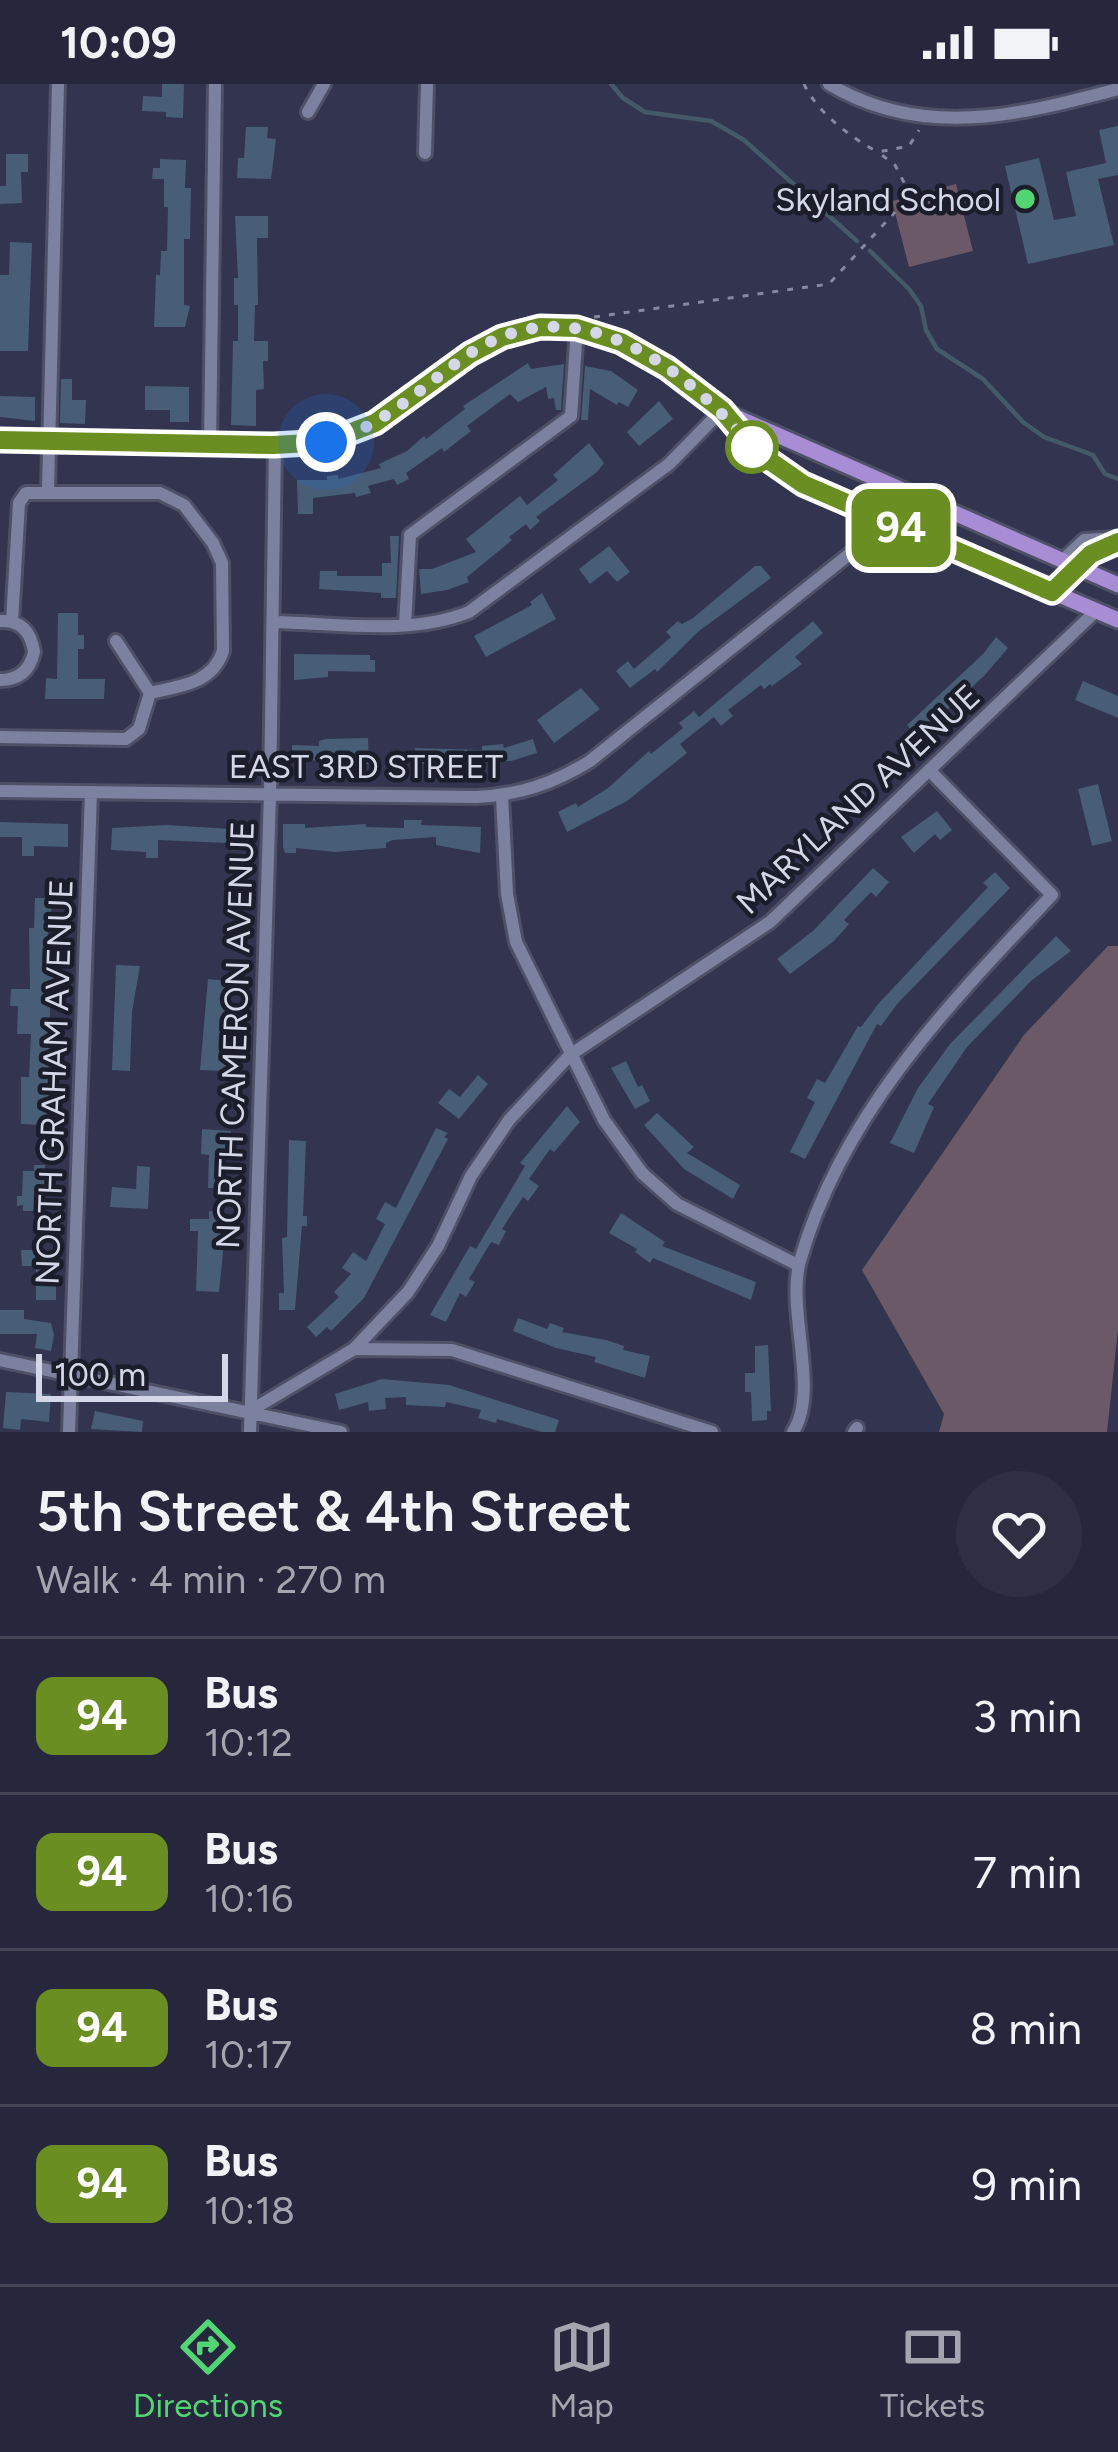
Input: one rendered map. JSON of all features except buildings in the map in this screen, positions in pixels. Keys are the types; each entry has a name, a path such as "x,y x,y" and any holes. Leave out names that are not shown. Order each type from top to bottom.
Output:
{"main road":[{"path":"0,440 326,442 357,432 395,410 470,354 502,337 540,327 577,328 645,353 722,410 1118,585"},
{"path":"722,410 757,452 787,475 1118,620"}],"street":[{"path":"47,490 58,84"},
{"path":"210,444 215,84"},
{"path":"308,112 324,84"},
{"path":"425,153 428,84"},
{"path":"829,84 881,107 963,119 1010,116 1118,88"},
{"path":"405,625 410,535 571,416 577,328"},
{"path":"273,622 405,625 449,620 488,601 669,464 722,410"},
{"name":"NORTH CAMERON AVENUE","path":"250,1432 270,794 274,445"},
{"path":"0,680 25,672 34,652 27,631 6,621 19,503 26,493 160,493 184,506 214,543 222,562 223,651 218,665 197,682 150,693"},
{"name":"EAST 3RD STREET","path":"0,791 502,796 548,784 590,761 921,497"},
{"path":"1052,592 1088,539 1118,540"},
{"name":"MARYLAND AVENUE","path":"250,1411 354,1348 409,1292 438,1246 471,1176 509,1120 570,1055 755,934 1096,611"},
{"path":"116,641 150,693"},
{"path":"0,737 126,740 139,729 150,693"},
{"path":"793,1432 802,1403 799,1264 845,1156 892,1077 934,1020 1052,895 929,770"},
{"name":"NORTH GRAHAM AVENUE","path":"69,1432 91,792"},
{"path":"502,796 507,894 516,942 613,1135 658,1190 697,1216 799,1264"},
{"path":"354,1348 452,1350 712,1432"},
{"path":"0,1360 341,1432"}],"path":[{"path":"804,84 811,98 849,134 895,165 910,196"},
{"path":"878,152 909,146 928,117"},
{"path":"577,328 600,314 830,284 895,212"}],"shaded area":[{"path":"956,184 973,251 909,267 892,201"},
{"path":"1108,946 1118,946 1118,1330 1107,1432 939,1432 944,1414 862,1270 1024,1035"}],"waterway":[{"path":"611,84 645,112 711,121 744,140 857,241"},
{"path":"870,251 921,306 926,330 937,349 983,379 1023,422 1044,437 1093,455 1105,474 1118,479"}],"bus line":[{"name":"94","path":"0,440 326,442 375,423 485,344 520,330 560,326 598,332 645,353 722,410 772,465 819,493 1052,592 1091,554 1118,542"}],"place":[{"name":"Skyland School","path":"1025,199"}],"route":[{"path":"326,442 375,423 485,344 520,330 560,326 598,332 645,353 722,410 757,452 752,447"}]}
